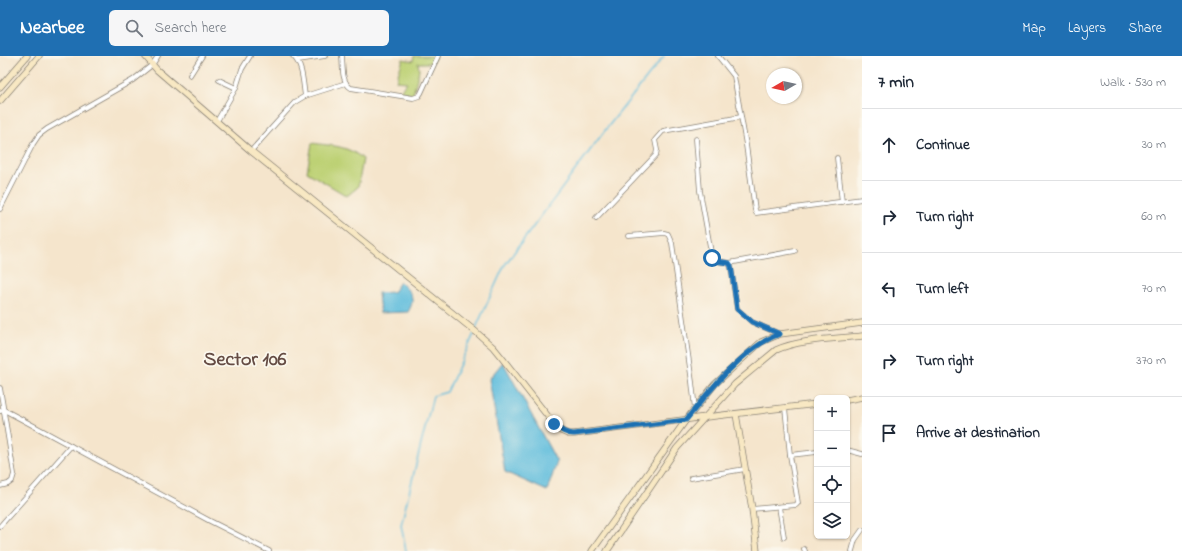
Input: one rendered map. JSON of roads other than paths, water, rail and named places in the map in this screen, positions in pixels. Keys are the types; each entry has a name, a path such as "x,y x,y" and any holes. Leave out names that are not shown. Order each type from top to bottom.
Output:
{"street":[{"path":"0,86 27,56"},
{"path":"0,101 39,56"},
{"path":"145,56 152,65 251,151 469,325 497,352 554,424 565,433 574,434 594,432 814,404"},
{"path":"0,209 33,144 39,136 47,129 132,80 152,65 158,56"},
{"path":"190,75 202,56"},
{"path":"217,121 236,88 242,69 250,56"},
{"path":"293,56 298,60 305,96"},
{"path":"298,60 325,56"},
{"path":"342,56 346,83 351,88 416,98 421,93 438,56"},
{"path":"718,56 734,76 756,213 862,199"},
{"path":"219,80 236,88"},
{"path":"251,151 295,102 305,96 346,83"},
{"path":"596,218 656,155 655,140 663,131 741,117"},
{"path":"696,139 700,191 712,258 716,261 729,263 795,251"},
{"path":"837,158 842,202"},
{"path":"629,236 664,232 670,237 695,409"},
{"path":"729,263 731,266 737,309 752,322 780,334"},
{"path":"592,551 686,420 727,373 761,342 780,334 862,323"},
{"path":"606,551 670,458 704,417 735,384 776,350 800,343 862,336"},
{"path":"0,388 2,411 14,474 12,481 0,486"},
{"path":"850,399 862,397"},
{"path":"752,509 796,505 798,503 790,455 785,408"},
{"path":"2,411 269,551"},
{"path":"736,414 752,509 757,551"},
{"path":"0,526 71,446"},
{"path":"850,451 862,454"},
{"path":"790,455 814,452"},
{"path":"691,478 745,469"},
{"path":"779,507 784,537"},
{"path":"852,551 855,540 862,530"}],"water":[{"path":"400,282 411,295 412,302 408,312 380,313 378,293 393,292"},
{"path":"503,362 557,462 547,491 505,472 489,379"}],"waterway":[{"path":"475,330 504,266 603,133 664,56"},
{"path":"406,551 401,525 433,396 447,392 474,334"}],"district":[{"name":"Sector 106","path":"245,360"}]}
